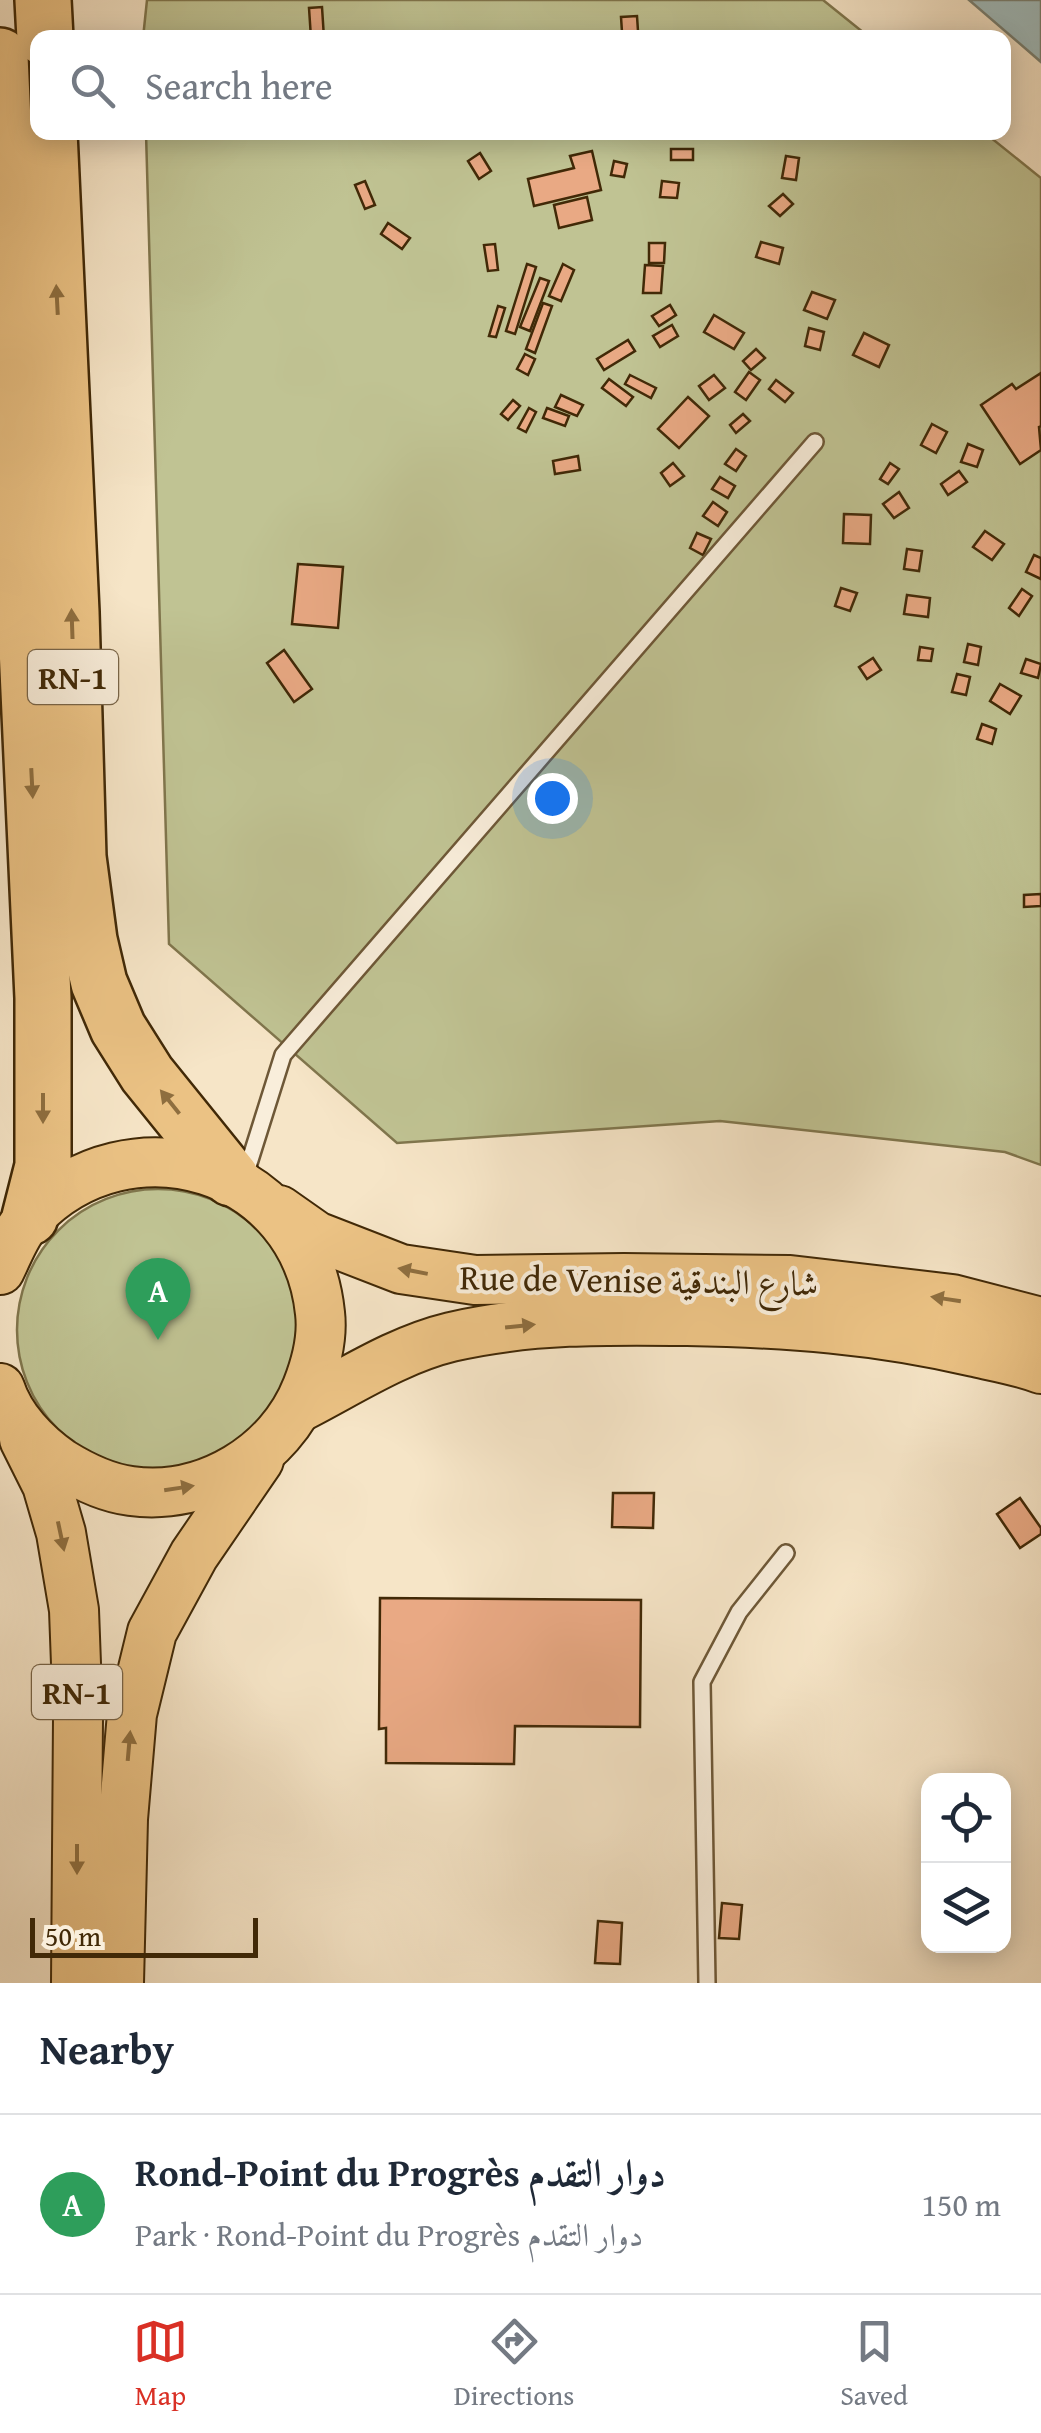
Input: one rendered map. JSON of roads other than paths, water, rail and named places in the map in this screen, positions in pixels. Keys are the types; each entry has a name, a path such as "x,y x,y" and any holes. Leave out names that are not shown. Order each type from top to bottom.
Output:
{"highway":[{"path":"43,0 45,30"},
{"name":"RN-1","path":"0,56 44,998 43,1166 12,1240"},
{"name":"RN-1","path":"49,140 72,612 78,857 89,940 99,984 118,1028 147,1074 242,1185"}],"main road":[{"name":"RN-1","path":"12,1240 63,1188 102,1169 146,1161 189,1164 242,1185 288,1226 310,1268 320,1315 317,1362 300,1407 266,1449 194,1555 152,1632 132,1714 123,1819 119,1983"},
{"name":"Rue de Venise شارع البندقية","path":"242,1185 316,1236 402,1269 474,1280 790,1280 952,1299 1041,1322"},
{"name":"Rue de Venise شارع البندقية","path":"300,1407 392,1357 449,1338 512,1326 578,1321 767,1323 860,1330 942,1344 1041,1369"},
{"name":"RN-1","path":"3,1396 43,1451 84,1478 130,1491 180,1491 226,1476 266,1449"},
{"name":"RN-1","path":"3,1396 47,1484 62,1533 74,1610 78,1718 76,1983"}],"lane":[{"path":"242,1185 284,1055 815,442"},
{"path":"708,1983 702,1682 740,1612 786,1553"}],"water":[{"path":"969,0 1041,0 1041,62 1011,36 1011,30 1004,30"}],"place":[{"name":"Rond-Point du Progrès دوار التقدم","path":"158,1340"}]}
